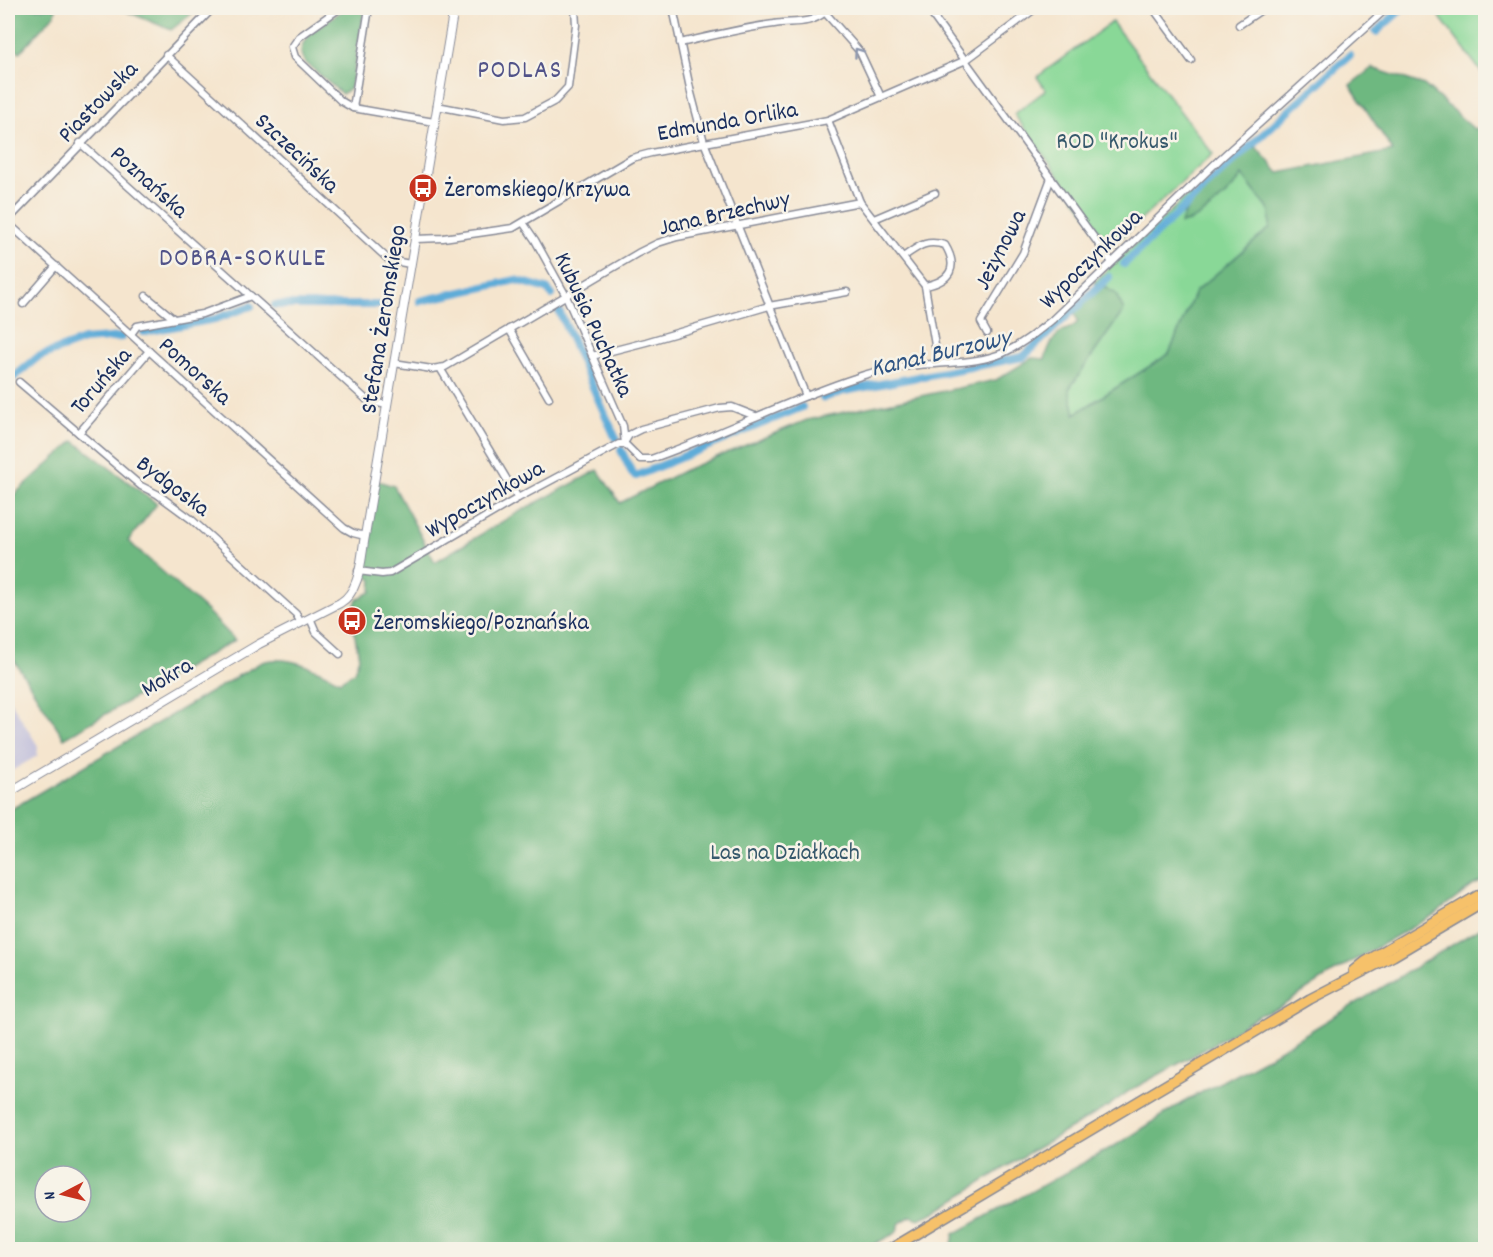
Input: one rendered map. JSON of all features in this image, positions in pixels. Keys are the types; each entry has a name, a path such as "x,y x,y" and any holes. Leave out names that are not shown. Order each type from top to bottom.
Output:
{"main road":[{"path":"1338,984 1365,962 1485,891"},
{"path":"889,1250 1338,984 1393,956 1485,901"}],"street":[{"name":"Piastowska","path":"8,221 213,8"},
{"path":"340,8 299,37 292,47 295,57 341,101 353,108 434,122"},
{"path":"353,108 369,8"},
{"name":"Stefana Żeromskiego","path":"348,599 353,591 365,536 454,8"},
{"path":"437,106 504,119 525,117 555,101 568,87 576,25 575,8"},
{"path":"673,8 704,142 806,396"},
{"path":"927,8 1111,261"},
{"name":"Edmunda Orlika","path":"415,239 428,240 473,234 513,228 524,224 632,158 704,142 828,120 966,60 1036,8"},
{"path":"1153,8 1191,60"},
{"path":"1239,25 1264,8"},
{"name":"Wypoczynkowa","path":"625,444 640,459 651,459 866,374 892,368 964,362 1001,354 1010,349 1032,336 1046,324 1111,261 1387,8"},
{"path":"680,44 774,24 806,22 816,19 823,10 860,52 881,97"},
{"name":"Szczecińska","path":"166,55 386,257 410,264"},
{"path":"828,120 861,202 924,286 938,363"},
{"name":"Poznańska","path":"81,143 368,401 387,405"},
{"name":"Jeżynowa","path":"987,333 981,322 1023,253 1051,178"},
{"path":"874,219 935,193"},
{"name":"Jana Brzechwy","path":"440,368 658,243 677,237 861,202"},
{"name":"Pomorska","path":"8,221 344,528 365,536"},
{"name":"Kubusia Puchatka","path":"524,224 566,296 623,426 625,444"},
{"path":"903,257 924,244 934,242 945,244 950,253 952,266 946,278 938,284 924,286"},
{"path":"23,304 56,266"},
{"path":"592,356 769,306 847,292"},
{"path":"146,296 174,319"},
{"path":"130,334 137,326 216,310 252,296"},
{"path":"509,329 549,398"},
{"name":"Toruńska","path":"79,433 149,351"},
{"path":"394,363 440,368 518,498"},
{"name":"Bydgoska","path":"19,382 141,486 157,494 191,519 296,614 301,623"},
{"name":"Wypoczynkowa","path":"625,444 629,435 641,429 720,408 732,407 755,416"},
{"name":"Wypoczynkowa","path":"358,571 390,573 612,446 625,444"},
{"name":"Mokra","path":"8,792 259,644 348,599"},
{"path":"310,618 316,632 340,654"}],"shaded area":[{"path":"8,697 38,746 37,756 8,773"}],"green space":[{"path":"8,8 56,8 55,14 20,52 8,46"},
{"path":"123,8 199,8 171,30"},
{"path":"347,8 363,8 364,13 351,88 342,94 305,62 301,54 302,46 314,31"},
{"path":"1433,8 1485,8 1485,77"},
{"name":"ROD \"Krokus\"","path":"1112,22 1213,154 1121,238 1103,237 1014,114 1046,90 1037,77"},
{"name":"Las na Działkach","path":"1372,68 1424,85 1474,129 1485,127 1485,880 1474,885 1435,914 1337,970 1279,1008 1260,1015 1207,1048 1129,1091 1107,1107 935,1212 919,1219 911,1216 900,1223 896,1233 864,1249 8,1249 8,811 260,663 270,660 290,661 311,667 340,681 354,672 359,657 351,616 357,599 371,592 372,580 362,573 378,481 394,486 435,562 515,514 598,470 620,503 685,470 807,420 996,380 1032,358 1045,359 1055,338 1078,321 1074,313 1102,286 1115,293 1124,310 1069,389 1075,414 1169,354 1195,292 1270,228 1270,211 1242,175 1215,204 1197,217 1181,224 1196,194 1249,143 1257,148 1279,173 1393,151 1350,85"},
{"path":"1242,175 1270,211 1270,228 1195,292 1169,354 1075,414 1069,389 1124,310 1115,293 1094,282 1190,193 1191,205 1183,214 1185,223 1209,209"},
{"path":"74,441 157,504 128,541 207,611 235,640 64,738 8,651 8,500"},
{"path":"1485,925 1485,1249 951,1249 954,1234 1125,1140 1182,1103 1274,1053"}],"waterway":[{"name":"Kanał Burzowy","path":"1376,32 1403,8"},
{"name":"Kanał Burzowy","path":"1124,264 1350,55"},
{"name":"Kanał Burzowy","path":"823,398 844,391 1023,357 1109,277"},
{"name":"Kanał Burzowy","path":"420,301 516,280 547,289 552,295"},
{"name":"Kanał Burzowy","path":"275,305 383,305"},
{"name":"Kanał Burzowy","path":"144,332 215,319 251,306"},
{"name":"Kanał Burzowy","path":"559,311 616,439"},
{"name":"Kanał Burzowy","path":"8,382 38,357 84,340 122,337"},
{"name":"Kanał Burzowy","path":"621,450 632,473 636,476 802,407"}],"place":[{"name":"Żeromskiego/Krzywa","path":"423,188"},
{"name":"Żeromskiego/Poznańska","path":"352,621"}],"district":[{"name":"PODLAS","path":"520,68"},
{"name":"DOBRA-SOKULE","path":"243,256"}]}
